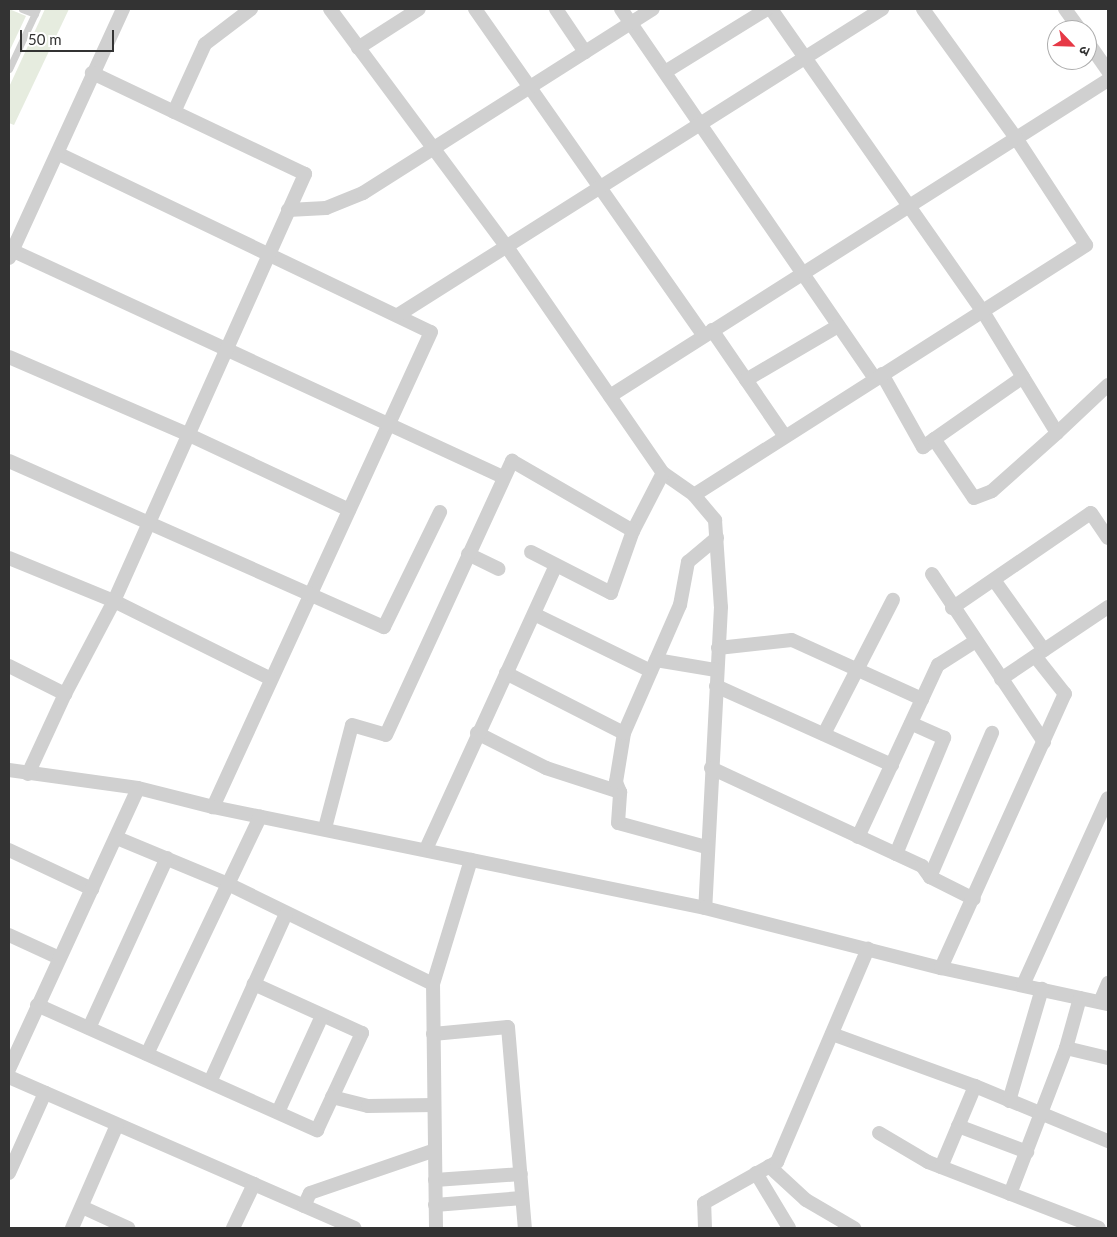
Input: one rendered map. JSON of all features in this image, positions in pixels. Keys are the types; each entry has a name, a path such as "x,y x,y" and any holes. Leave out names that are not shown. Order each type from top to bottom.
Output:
{"street":[{"path":"123,9 92,73 59,154 10,253 228,348 387,425 503,477"},
{"path":"174,112 205,44 251,9"},
{"path":"330,9 507,247 663,473 694,495 715,520 721,607 706,847 706,908"},
{"path":"358,48 419,9"},
{"path":"475,9 532,86 602,189 708,333 746,380 784,435"},
{"path":"556,9 585,52"},
{"path":"621,9 838,326 878,376 923,447 1023,377"},
{"path":"288,210 326,208 363,193 653,9"},
{"path":"665,72 767,9"},
{"path":"771,9 982,310 1057,433"},
{"path":"398,315 602,189 882,9"},
{"path":"694,495 784,435 1086,245 1016,138 923,9"},
{"path":"1065,9 1073,20"},
{"path":"1097,55 1108,71"},
{"path":"28,774 65,694 114,602 304,174 92,73"},
{"path":"610,396 908,205 1108,80"},
{"path":"59,154 431,332 213,807"},
{"path":"746,380 838,326"},
{"path":"9,357 187,434 350,510"},
{"path":"934,439 974,498 992,491 1108,385"},
{"path":"9,461 148,522 309,597 384,627 440,512"},
{"path":"325,828 352,725 386,735 512,461 633,531"},
{"path":"531,552 611,593 633,531 663,473"},
{"path":"952,608 1091,513 1108,538"},
{"path":"706,847 618,823 620,792 616,782 624,733 680,605 688,562 717,538"},
{"path":"468,554 499,569"},
{"path":"9,558 114,602 271,679"},
{"path":"426,849 477,733 556,565"},
{"path":"932,574 952,608 976,640 1044,742"},
{"path":"941,968 974,899 1065,694 994,580"},
{"path":"824,734 893,600"},
{"path":"1001,679 1108,607"},
{"path":"534,614 653,666 716,670"},
{"path":"718,648 792,640 922,699"},
{"path":"858,837 938,666 976,640"},
{"path":"9,666 65,694"},
{"path":"506,673 624,733"},
{"path":"716,686 892,765"},
{"path":"896,854 944,738 911,723"},
{"path":"477,733 546,768 620,792"},
{"path":"930,877 992,733"},
{"path":"711,768 922,866 930,877 974,899"},
{"path":"9,770 138,788 260,817 325,828 470,860 706,908 941,968 1104,1003 1108,984"},
{"path":"9,1069 59,958 117,838 138,788"},
{"path":"1023,985 1108,798"},
{"path":"147,1054 260,817"},
{"path":"117,838 228,884 286,914 433,984"},
{"path":"9,850 92,889"},
{"path":"89,1028 167,858"},
{"path":"470,860 433,984 434,1220 522,1198"},
{"path":"210,1082 286,914"},
{"path":"9,936 59,958"},
{"path":"705,1228 704,1203 777,1162 868,949"},
{"path":"38,1005 317,1130 362,1033 254,984"},
{"path":"1010,1101 1042,990"},
{"path":"1010,1194 1066,1048 1080,998"},
{"path":"278,1112 322,1016"},
{"path":"434,1034 508,1027 525,1228"},
{"path":"832,1034 1043,1112 1108,1141"},
{"path":"1066,1048 1108,1058"},
{"path":"9,1077 304,1206 329,1223 354,1228"},
{"path":"941,1167 975,1086"},
{"path":"9,1173 45,1093"},
{"path":"332,1097 368,1106 434,1105"},
{"path":"72,1228 117,1125"},
{"path":"958,1126 1027,1152"},
{"path":"879,1133 941,1167 1099,1228"},
{"path":"304,1206 310,1193 434,1150"},
{"path":"769,1166 806,1200 854,1228"},
{"path":"756,1173 789,1228"},
{"path":"435,1180 520,1174"},
{"path":"233,1228 254,1184"},
{"path":"82,1207 128,1228"}],"lane":[{"path":"9,69 36,12 22,9"}],"shaded area":[{"path":"9,9 26,16 9,52"},
{"path":"45,9 69,9 14,125 9,123 9,87"}]}
